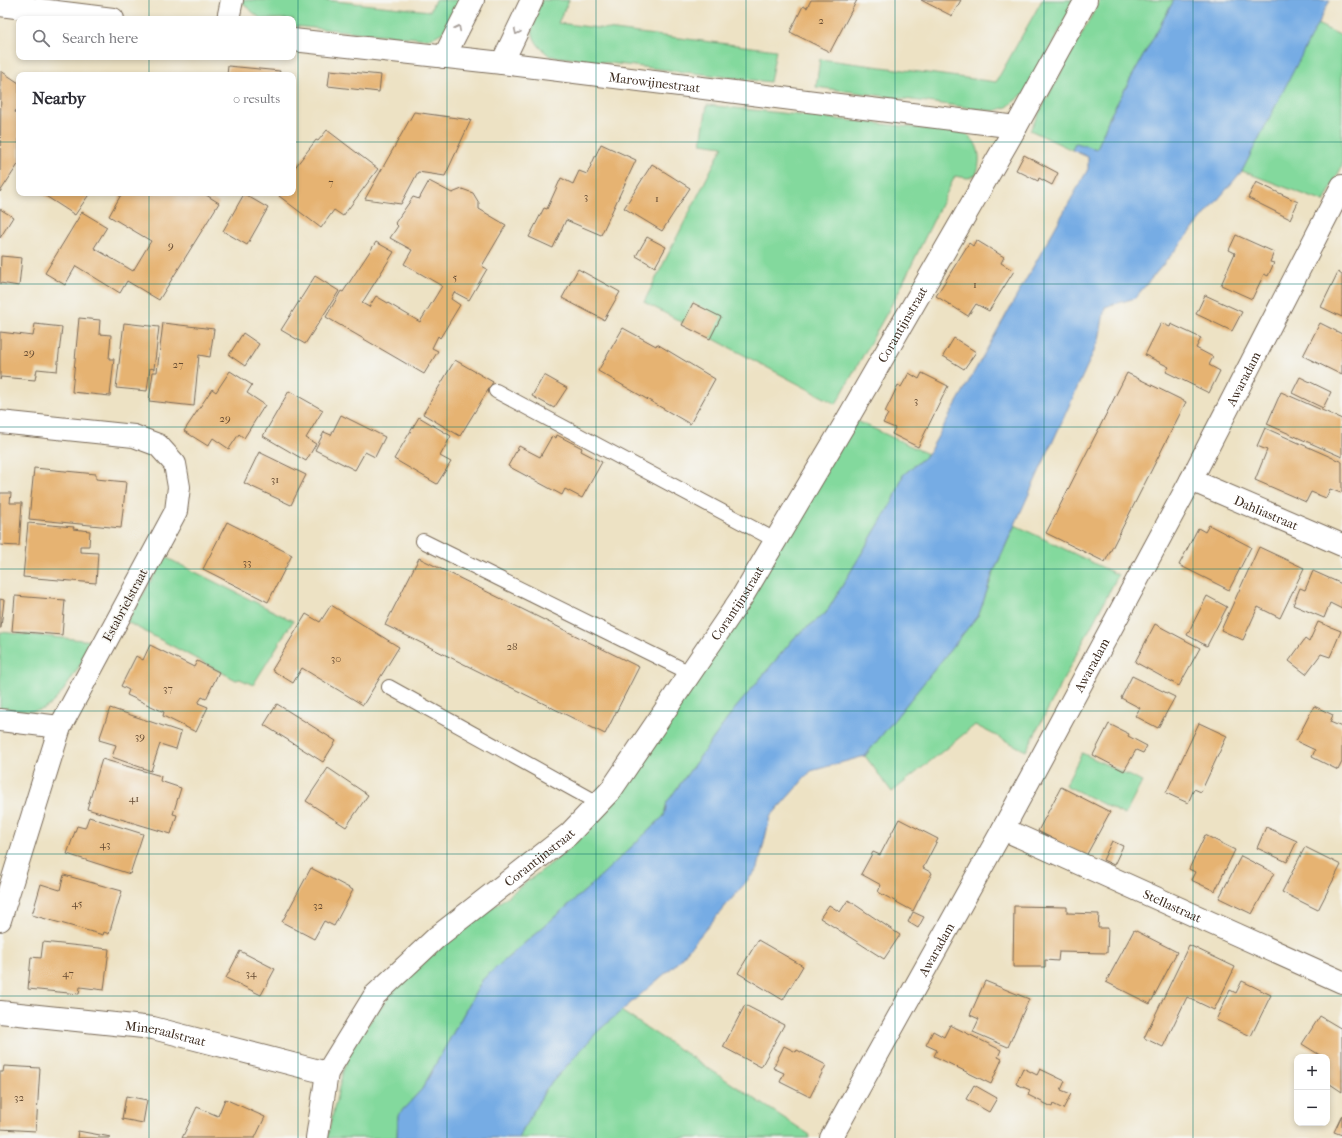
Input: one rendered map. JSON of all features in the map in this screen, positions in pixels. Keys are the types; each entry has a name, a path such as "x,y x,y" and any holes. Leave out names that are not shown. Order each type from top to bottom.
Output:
{"street":[{"path":"229,16 232,0"},
{"path":"444,57 473,0"},
{"path":"502,63 532,0"},
{"name":"Corantijnstraat","path":"317,1138 327,1073 375,995 437,937 569,834 611,790 742,597 844,425 1016,127 1086,0"},
{"path":"0,5 89,16"},
{"name":"Marowijnestraat","path":"296,40 502,63 1016,127"},
{"name":"Awaradam","path":"831,1138 1003,829 1191,480 1342,186"},
{"name":"Estabrielstraat","path":"0,422 134,436 158,445 175,464 178,487 176,511 60,727 0,920"},
{"name":"Dahliastraat","path":"1191,480 1342,545"},
{"path":"0,720 60,727"},
{"name":"Stellastraat","path":"1003,829 1342,982"},
{"name":"Mineraalstraat","path":"0,1012 154,1028 327,1073"}],"lane":[{"path":"496,391 776,540"},
{"path":"424,541 690,673"},
{"path":"389,687 598,803"}],"green space":[{"path":"242,0 325,0 430,11 435,0 464,0 454,19 446,29 441,33 427,39 296,26 296,16 257,16 243,4"},
{"path":"542,0 569,0 558,23 776,50 770,82 550,56 537,43 532,31 535,17"},
{"path":"1042,0 1076,0 1027,91 1007,107 994,111 816,87 820,59 996,82"},
{"path":"1100,0 1174,0 1109,118 1097,149 1075,143 1072,150 1030,130"},
{"path":"1317,24 1342,36 1342,166 1324,202 1242,171"},
{"path":"707,105 965,133 977,146 979,163 976,175 968,178 955,176 898,293 836,404 644,302 723,146 701,143"},
{"path":"857,421 928,454 903,475 894,499 826,613 795,637 734,710 667,802 664,816 587,889 483,979 422,1089 398,1115 397,1138 327,1138 343,1071 352,1048 369,1023 394,990 447,942 557,859 601,818 619,794"},
{"path":"1015,525 1118,575 1026,751 975,725 892,792 865,756 979,614 993,574"},
{"path":"165,557 293,621 253,685 240,679 236,680 127,622"},
{"path":"0,632 94,641 63,691 48,707 31,711 20,710 0,708"},
{"path":"1082,753 1142,782 1125,815 1065,785"},
{"path":"621,1011 810,1135 809,1138 518,1138 546,1089 598,1031"}],"water":[{"path":"1174,0 1330,0 1242,171 1135,298 1105,307 1099,340 993,573 979,614 865,756 811,771 770,817 758,868 675,965 598,1031 546,1089 518,1138 397,1138 398,1115 422,1089 483,979 587,889 664,816 667,802 734,710 795,637 826,613 894,499 903,475 928,454 1088,169 1088,157 1072,150 1075,143 1097,149 1109,118"}],"building":[{"path":"811,0 857,0 830,52 790,32 803,6 807,8"},
{"path":"921,0 961,0 952,16"},
{"path":"228,66 280,71 280,72 227,72"},
{"path":"330,70 381,75 379,92 328,86"},
{"path":"1,71 16,81 16,168 0,192"},
{"path":"414,112 471,120 445,176 418,172 401,204 365,199"},
{"path":"327,130 378,169 343,216 334,210 321,228 279,196 296,196 296,166 316,140 318,141"},
{"path":"601,144 636,160 601,235 566,220 553,248 529,237 544,208 547,209 561,178 573,184 579,171 587,174"},
{"path":"1024,155 1058,173 1052,185 1039,178 1038,181 1016,170"},
{"path":"652,164 690,188 662,231 624,208"},
{"path":"429,181 452,193 462,189 473,193 479,203 479,209 506,225 482,266 487,269 469,300 454,292 451,299 460,305 440,338 438,336 432,348 438,351 424,374 326,317 341,291 343,292 376,242 394,252 362,303 369,307 376,296 420,322 442,286 404,264 412,250 390,238 398,226 395,223 413,197 419,199"},
{"path":"1256,182 1298,202 1290,219 1248,198"},
{"path":"46,196 88,196 75,215"},
{"path":"120,196 208,196 219,203 159,300 127,281 120,293 76,266 65,285 45,273 82,212 107,227 94,248 133,271 151,241 109,216"},
{"path":"243,196 247,196 268,208 247,245 223,231"},
{"path":"0,209 13,217 0,238"},
{"path":"1236,235 1274,252 1270,262 1274,263 1268,276 1264,274 1252,299 1221,285 1235,253 1229,250"},
{"path":"647,237 666,247 655,267 636,256"},
{"path":"976,240 1004,257 1001,263 1014,271 989,311 976,304 968,316 936,296 969,243 973,246"},
{"path":"1,256 22,258 19,286 0,283"},
{"path":"578,269 620,292 604,320 562,298"},
{"path":"1338,272 1342,275 1342,317 1321,307"},
{"path":"315,276 339,291 305,344 281,330"},
{"path":"1205,295 1242,312 1232,331 1196,314"},
{"path":"693,303 721,317 710,339 682,325"},
{"path":"79,318 100,320 99,334 111,335 109,359 114,359 110,396 72,392"},
{"path":"124,323 159,327 154,369 150,368 147,391 116,388"},
{"path":"163,323 214,329 210,357 199,355 194,406 149,401 153,372 157,372"},
{"path":"1161,323 1170,327 1171,324 1201,338 1196,348 1213,357 1209,365 1220,371 1209,393 1166,372 1169,367 1145,355"},
{"path":"1320,323 1342,334 1342,375 1303,356"},
{"path":"35,324 62,327 57,371 37,369 35,380 1,377 0,380 0,332 33,336"},
{"path":"623,328 656,346 657,344 715,379 690,424 598,371"},
{"path":"243,333 259,344 245,366 229,355"},
{"path":"954,338 976,352 964,369 943,356"},
{"path":"455,360 493,382 460,436 423,414"},
{"path":"230,371 252,385 247,393 265,405 244,438 239,434 229,449 213,438 208,446 184,431 212,389 216,392"},
{"path":"909,373 919,379 922,373 948,386 918,447 892,434 895,428 883,423 888,414 885,412 898,385 901,387"},
{"path":"1127,373 1186,402 1105,562 1046,533"},
{"path":"544,375 567,388 554,408 532,396"},
{"path":"1300,377 1331,392 1323,408 1292,393"},
{"path":"289,391 323,410 306,438 316,444 306,461 263,436"},
{"path":"1281,392 1342,419 1342,457 1267,424"},
{"path":"341,415 385,437 375,457 365,452 355,470 315,450 324,432 331,435"},
{"path":"419,417 451,436 440,456 451,462 437,484 394,459"},
{"path":"1265,428 1342,462 1341,493 1330,489 1326,498 1311,492 1306,502 1255,480 1267,450 1257,446"},
{"path":"557,435 582,448 581,451 602,462 582,498 565,489 562,495 508,466 519,446 540,457 552,436 556,438"},
{"path":"259,452 306,475 291,505 244,483"},
{"path":"34,468 96,474 96,479 126,482 121,528 29,519"},
{"path":"0,493 11,493 10,503 22,503 19,546 0,545"},
{"path":"227,522 292,555 268,602 203,569"},
{"path":"28,523 74,527 73,529 90,531 89,546 80,546 80,552 98,553 96,583 23,577"},
{"path":"1209,525 1251,547 1229,590 1179,565 1198,528 1205,532"},
{"path":"1259,547 1304,568 1280,618 1258,607 1243,640 1221,630"},
{"path":"419,558 639,667 605,734 385,625"},
{"path":"1313,571 1342,584 1342,609 1330,603 1324,618 1293,605 1300,588 1305,590"},
{"path":"15,596 65,600 62,635 12,631"},
{"path":"1207,596 1227,607 1207,646 1187,635"},
{"path":"0,599 4,600 1,628 0,628"},
{"path":"331,605 399,647 363,705 302,668 293,683 272,670 306,614 320,622"},
{"path":"1318,622 1341,631 1330,657 1321,654 1306,674 1289,661 1305,639 1309,642"},
{"path":"1155,624 1200,648 1179,686 1135,662"},
{"path":"150,645 194,667 197,661 219,672 206,699 202,697 198,703 208,707 196,732 163,716 164,712 127,695 129,690 121,686 136,656 143,660"},
{"path":"1132,676 1175,697 1158,728 1135,716 1140,708 1121,698"},
{"path":"277,704 336,741 323,762 264,725"},
{"path":"1314,706 1333,715 1330,722 1342,727 1342,762 1338,770 1312,757 1315,750 1296,741"},
{"path":"110,708 181,732 176,749 160,744 151,771 112,757 116,745 99,740"},
{"path":"1199,723 1227,736 1201,792 1194,789 1188,803 1166,793"},
{"path":"1109,724 1129,734 1128,736 1147,746 1143,753 1136,750 1124,771 1093,755"},
{"path":"102,759 161,776 160,781 181,788 173,814 177,815 171,834 87,809"},
{"path":"328,768 368,795 346,827 306,801"},
{"path":"1061,787 1110,812 1086,856 1038,831"},
{"path":"89,817 143,834 130,874 67,854 77,826 85,828"},
{"path":"899,819 938,839 923,868 932,873 913,911 878,892 881,885 861,874 873,852 880,855"},
{"path":"1266,827 1297,841 1287,862 1257,848"},
{"path":"1205,835 1235,850 1215,891 1191,880 1195,872 1189,869"},
{"path":"1112,841 1123,846 1114,865 1103,860"},
{"path":"1305,847 1341,865 1318,910 1282,892"},
{"path":"1241,856 1274,873 1252,914 1219,898"},
{"path":"311,868 353,890 334,926 324,921 314,939 282,922"},
{"path":"64,875 122,891 109,934 104,932 103,935 32,915 41,884 60,890"},
{"path":"848,900 900,935 884,959 820,918 829,905 840,912"},
{"path":"1014,906 1067,907 1067,913 1099,914 1098,928 1108,928 1107,953 1059,952 1058,961 1045,960 1045,967 1013,967"},
{"path":"913,912 924,917 918,928 908,922"},
{"path":"1134,930 1177,952 1150,1004 1106,982"},
{"path":"758,940 803,966 783,1000 738,973"},
{"path":"43,942 109,949 104,990 80,987 79,994 28,989 31,957 41,958"},
{"path":"1189,945 1235,967 1214,1010 1187,997 1163,1047 1144,1038"},
{"path":"240,951 275,969 261,995 226,978"},
{"path":"985,981 1029,999 1008,1047 973,1032 979,1019 970,1015"},
{"path":"1242,981 1271,995 1251,1036 1216,1020 1230,990 1236,993"},
{"path":"745,1005 784,1025 761,1067 723,1047"},
{"path":"1320,1016 1342,1029 1342,1092 1330,1084 1330,1054 1318,1054 1302,1044"},
{"path":"950,1025 1001,1050 998,1057 1002,1059 991,1084 934,1056 937,1050 926,1045 933,1031 944,1037"},
{"path":"784,1046 796,1052 797,1050 826,1065 810,1097 780,1082 784,1073 773,1068"},
{"path":"4,1066 40,1068 36,1131 0,1129 0,1072 3,1072"},
{"path":"1023,1068 1037,1075 1040,1069 1065,1081 1061,1090 1071,1094 1063,1109 1053,1104 1052,1107 1028,1095 1030,1090 1016,1084"},
{"path":"974,1085 997,1098 989,1112 966,1099"},
{"path":"126,1096 147,1100 143,1123 122,1119"},
{"path":"225,1099 265,1117 255,1138 182,1138 197,1107 218,1116"},
{"path":"1342,1115 1342,1135 1334,1132"},
{"path":"78,1131 111,1137 111,1138 77,1138"}]}
